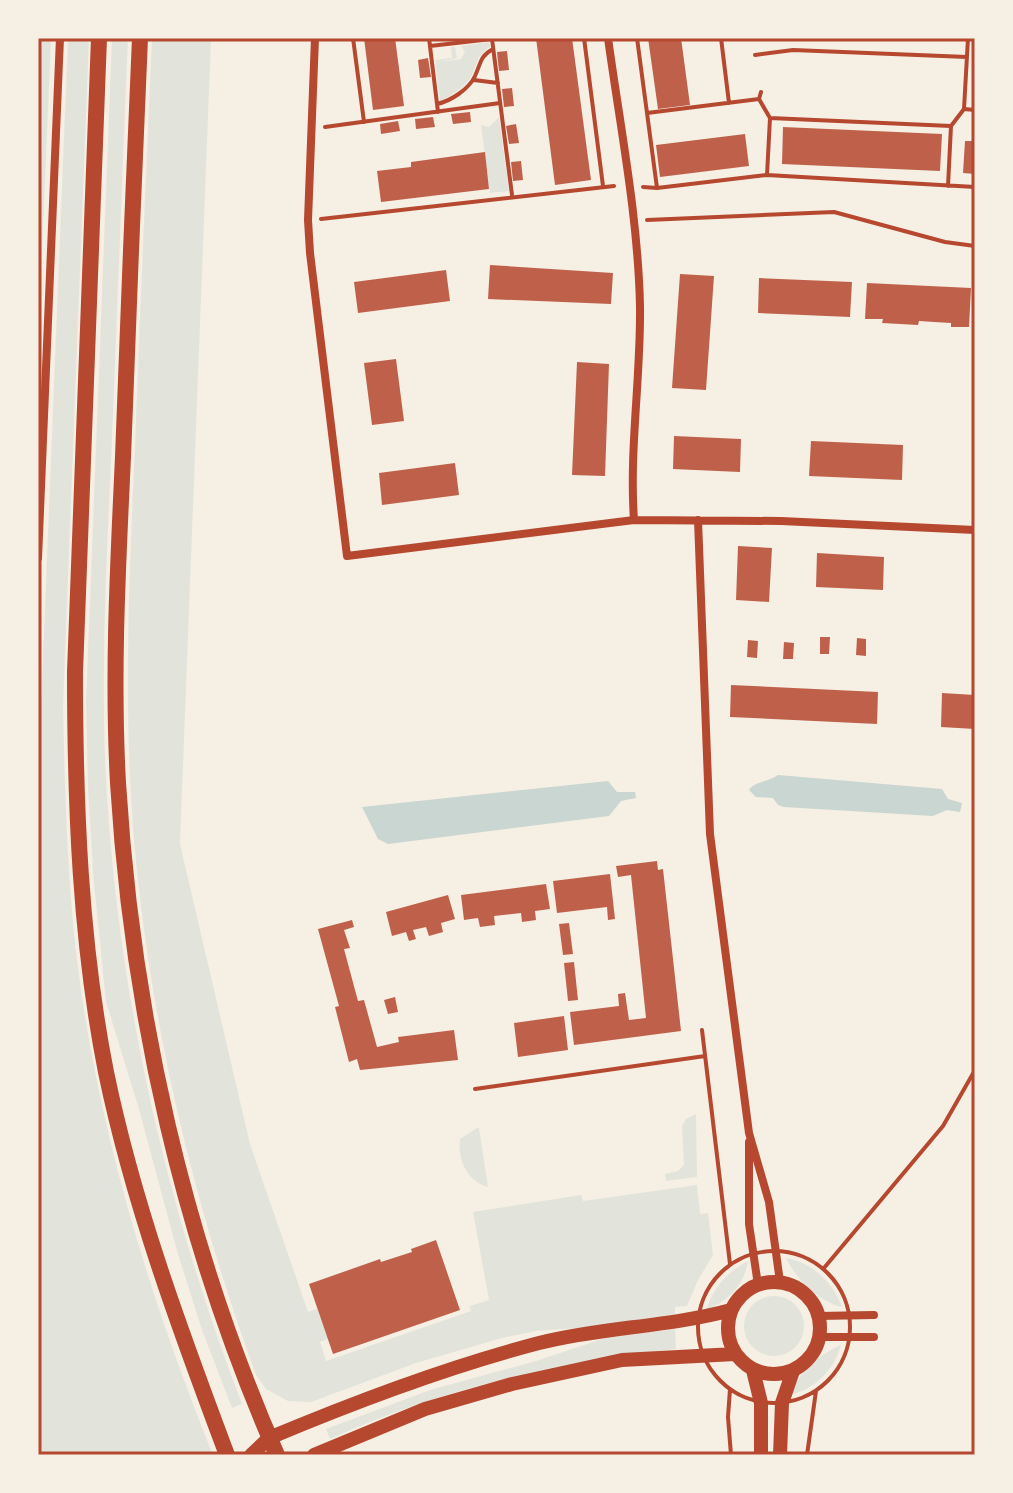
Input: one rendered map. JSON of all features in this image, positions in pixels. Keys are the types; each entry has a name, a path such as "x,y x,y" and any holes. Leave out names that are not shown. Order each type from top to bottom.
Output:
{"main road":[{"path":"99,38 75,672 75,758 85,921 106,1072 125,1149 173,1308 227,1455"},
{"path":"140,38 117,602 118,780 125,875 155,1067 176,1161 239,1364 277,1455"},
{"path":"780,1282 795,1286 807,1295 818,1316 820,1337 815,1351 805,1363 793,1371 766,1374 753,1370 735,1354 728,1333 731,1310 739,1297 758,1285 780,1282"},
{"path":"251,1455 269,1438 415,1380 540,1343 600,1330 699,1318 731,1310"},
{"path":"314,1455 425,1409 512,1384 622,1360 735,1354"},
{"path":"753,1370 761,1403 761,1455"},
{"path":"780,1455 782,1403 793,1371"}],"street":[{"path":"38,558 60,38"},
{"path":"315,38 308,220 310,253 347,556 634,520 975,530"},
{"path":"608,38 640,306 632,489 634,520"},
{"path":"698,520 710,834 749,1133 749,1224 758,1285"},
{"path":"749,1133 769,1202 780,1282"},
{"path":"818,1316 874,1315"},
{"path":"820,1337 874,1337"}],"path":[{"path":"353,38 364,122"},
{"path":"429,38 438,112"},
{"path":"430,46 500,38"},
{"path":"584,38 603,186"},
{"path":"637,38 657,188"},
{"path":"721,38 729,103"},
{"path":"948,186 951,126 964,109 968,38"},
{"path":"492,39 512,196"},
{"path":"437,104 452,99 474,80 479,60 493,49"},
{"path":"755,55 793,50 967,57"},
{"path":"474,80 498,83"},
{"path":"761,92 759,99 770,118 767,175"},
{"path":"647,113 759,99"},
{"path":"312,129 500,103"},
{"path":"964,109 975,110"},
{"path":"770,118 951,126"},
{"path":"632,220 834,212 945,242 975,246"},
{"path":"702,1030 730,1264"},
{"path":"475,1089 705,1056"},
{"path":"824,1268 943,1126 975,1070"},
{"path":"775,1251 797,1255 824,1268 844,1296 850,1317 849,1338 838,1368 816,1391 800,1399 761,1403 730,1389 719,1380 704,1355 699,1318 706,1294 730,1264 754,1254 775,1251"},
{"path":"730,1389 731,1455"},
{"path":"807,1455 816,1391"}],"shaded area":[{"path":"38,38 51,38 38,345"},
{"path":"68,38 89,38 63,706 67,833 77,960 98,1087 129,1212 168,1334 213,1455 52,1455 38,1451 41,707"},
{"path":"112,38 128,38 104,628 105,753 113,873 123,951 151,1105 191,1256 242,1404 232,1408 202,1330 177,1251 106,1002 93,873 86,703"},
{"path":"152,38 211,38 180,844 250,1144 308,1312 317,1309 328,1339 320,1342 326,1361 471,1311 470,1306 489,1300 473,1212 581,1195 583,1201 697,1185 700,1214 708,1213 713,1255 687,1306 675,1307 675,1314 606,1326 536,1331 502,1338 416,1363 311,1402 288,1401 266,1389 256,1375 213,1244 177,1111 151,976 134,840 128,692 129,593"},
{"path":"489,42 490,47 480,56 466,83 440,101 435,60 452,58 451,47 455,47 457,58 440,62 461,59 465,52 461,46"},
{"path":"499,117 509,191 490,193 481,125 489,127"},
{"path":"778,775 942,789 948,799 962,803 960,812 947,810 933,816 784,807 773,798 756,797 749,790"},
{"path":"608,781 617,792 635,792 636,798 621,801 609,816 388,844 378,839 362,807"},
{"path":"696,1114 697,1177 666,1181 665,1174 678,1171 684,1165 682,1126 686,1119"},
{"path":"477,1128 488,1187 470,1176 460,1156 460,1139"},
{"path":"786,1258 805,1264 821,1275 842,1307 825,1300 809,1288"},
{"path":"748,1261 743,1278 734,1292 706,1310 722,1281"},
{"path":"774,1296 785,1298 795,1305 802,1315 802,1337 795,1347 785,1354 774,1356 763,1354 753,1347 746,1337 744,1326 746,1315 753,1305 763,1298"},
{"path":"675,1329 676,1349 587,1361 500,1380 413,1406 330,1439 326,1429 430,1390 536,1361 608,1337"},
{"path":"841,1345 823,1377 791,1395 811,1365"}],"building":[{"path":"364,38 395,38 404,106 373,110"},
{"path":"536,38 572,38 591,180 555,185"},
{"path":"648,38 681,38 690,105 658,109"},
{"path":"507,51 509,70 499,71 497,52"},
{"path":"428,58 431,77 420,78 418,60"},
{"path":"512,88 514,106 504,107 502,89"},
{"path":"470,112 471,122 453,124 451,114"},
{"path":"433,117 435,127 416,129 415,119"},
{"path":"398,121 400,131 381,134 380,124"},
{"path":"516,124 519,143 509,144 506,126"},
{"path":"783,127 942,134 940,171 782,164"},
{"path":"745,134 749,166 660,177 656,145"},
{"path":"965,141 975,141 975,174 963,173"},
{"path":"485,152 489,189 381,202 377,171 411,167 411,162"},
{"path":"521,161 523,180 513,181 511,162"},
{"path":"490,265 613,273 611,304 488,299"},
{"path":"446,270 450,301 358,313 354,282"},
{"path":"680,274 714,276 706,390 672,388"},
{"path":"759,278 852,282 850,317 758,313"},
{"path":"867,283 971,288 969,327 919,321 918,325 882,323 883,319 865,319"},
{"path":"396,359 404,421 372,425 364,363"},
{"path":"577,362 609,364 605,476 572,475"},
{"path":"674,436 741,439 740,472 673,469"},
{"path":"811,441 903,445 902,480 809,476"},
{"path":"455,463 459,495 382,505 379,473"},
{"path":"738,546 772,548 769,602 736,600"},
{"path":"817,553 884,557 883,590 816,587"},
{"path":"820,637 830,637 829,654 820,654"},
{"path":"857,638 866,639 866,656 856,655"},
{"path":"748,640 758,641 757,658 747,657"},
{"path":"784,642 794,643 793,659 783,659"},
{"path":"731,685 878,692 877,724 730,717"},
{"path":"942,693 975,695 975,729 941,727"},
{"path":"657,861 658,870 663,869 681,1031 574,1045 570,1012 619,1006 618,994 625,993 629,1020 646,1018 631,875 618,877 616,866"},
{"path":"610,874 615,919 608,920 607,907 557,913 553,881"},
{"path":"546,884 550,909 535,911 536,920 522,922 521,913 494,916 495,925 480,927 478,918 464,920 461,895"},
{"path":"448,895 455,919 441,923 443,932 429,936 426,927 413,930 416,939 409,941 406,932 392,936 386,912"},
{"path":"352,920 354,927 344,930 350,948 344,949 358,1001 364,1000 377,1047 399,1042 398,1037 454,1030 458,1060 360,1070 357,1059 349,1062 335,1007 339,1006 318,929"},
{"path":"569,923 573,954 563,955 559,924"},
{"path":"574,962 578,1000 568,1001 564,963"},
{"path":"395,997 398,1012 388,1014 384,1000"},
{"path":"564,1016 568,1050 518,1057 514,1023"},
{"path":"436,1240 460,1310 333,1354 309,1284 380,1259 381,1262 412,1252 411,1249"}]}
